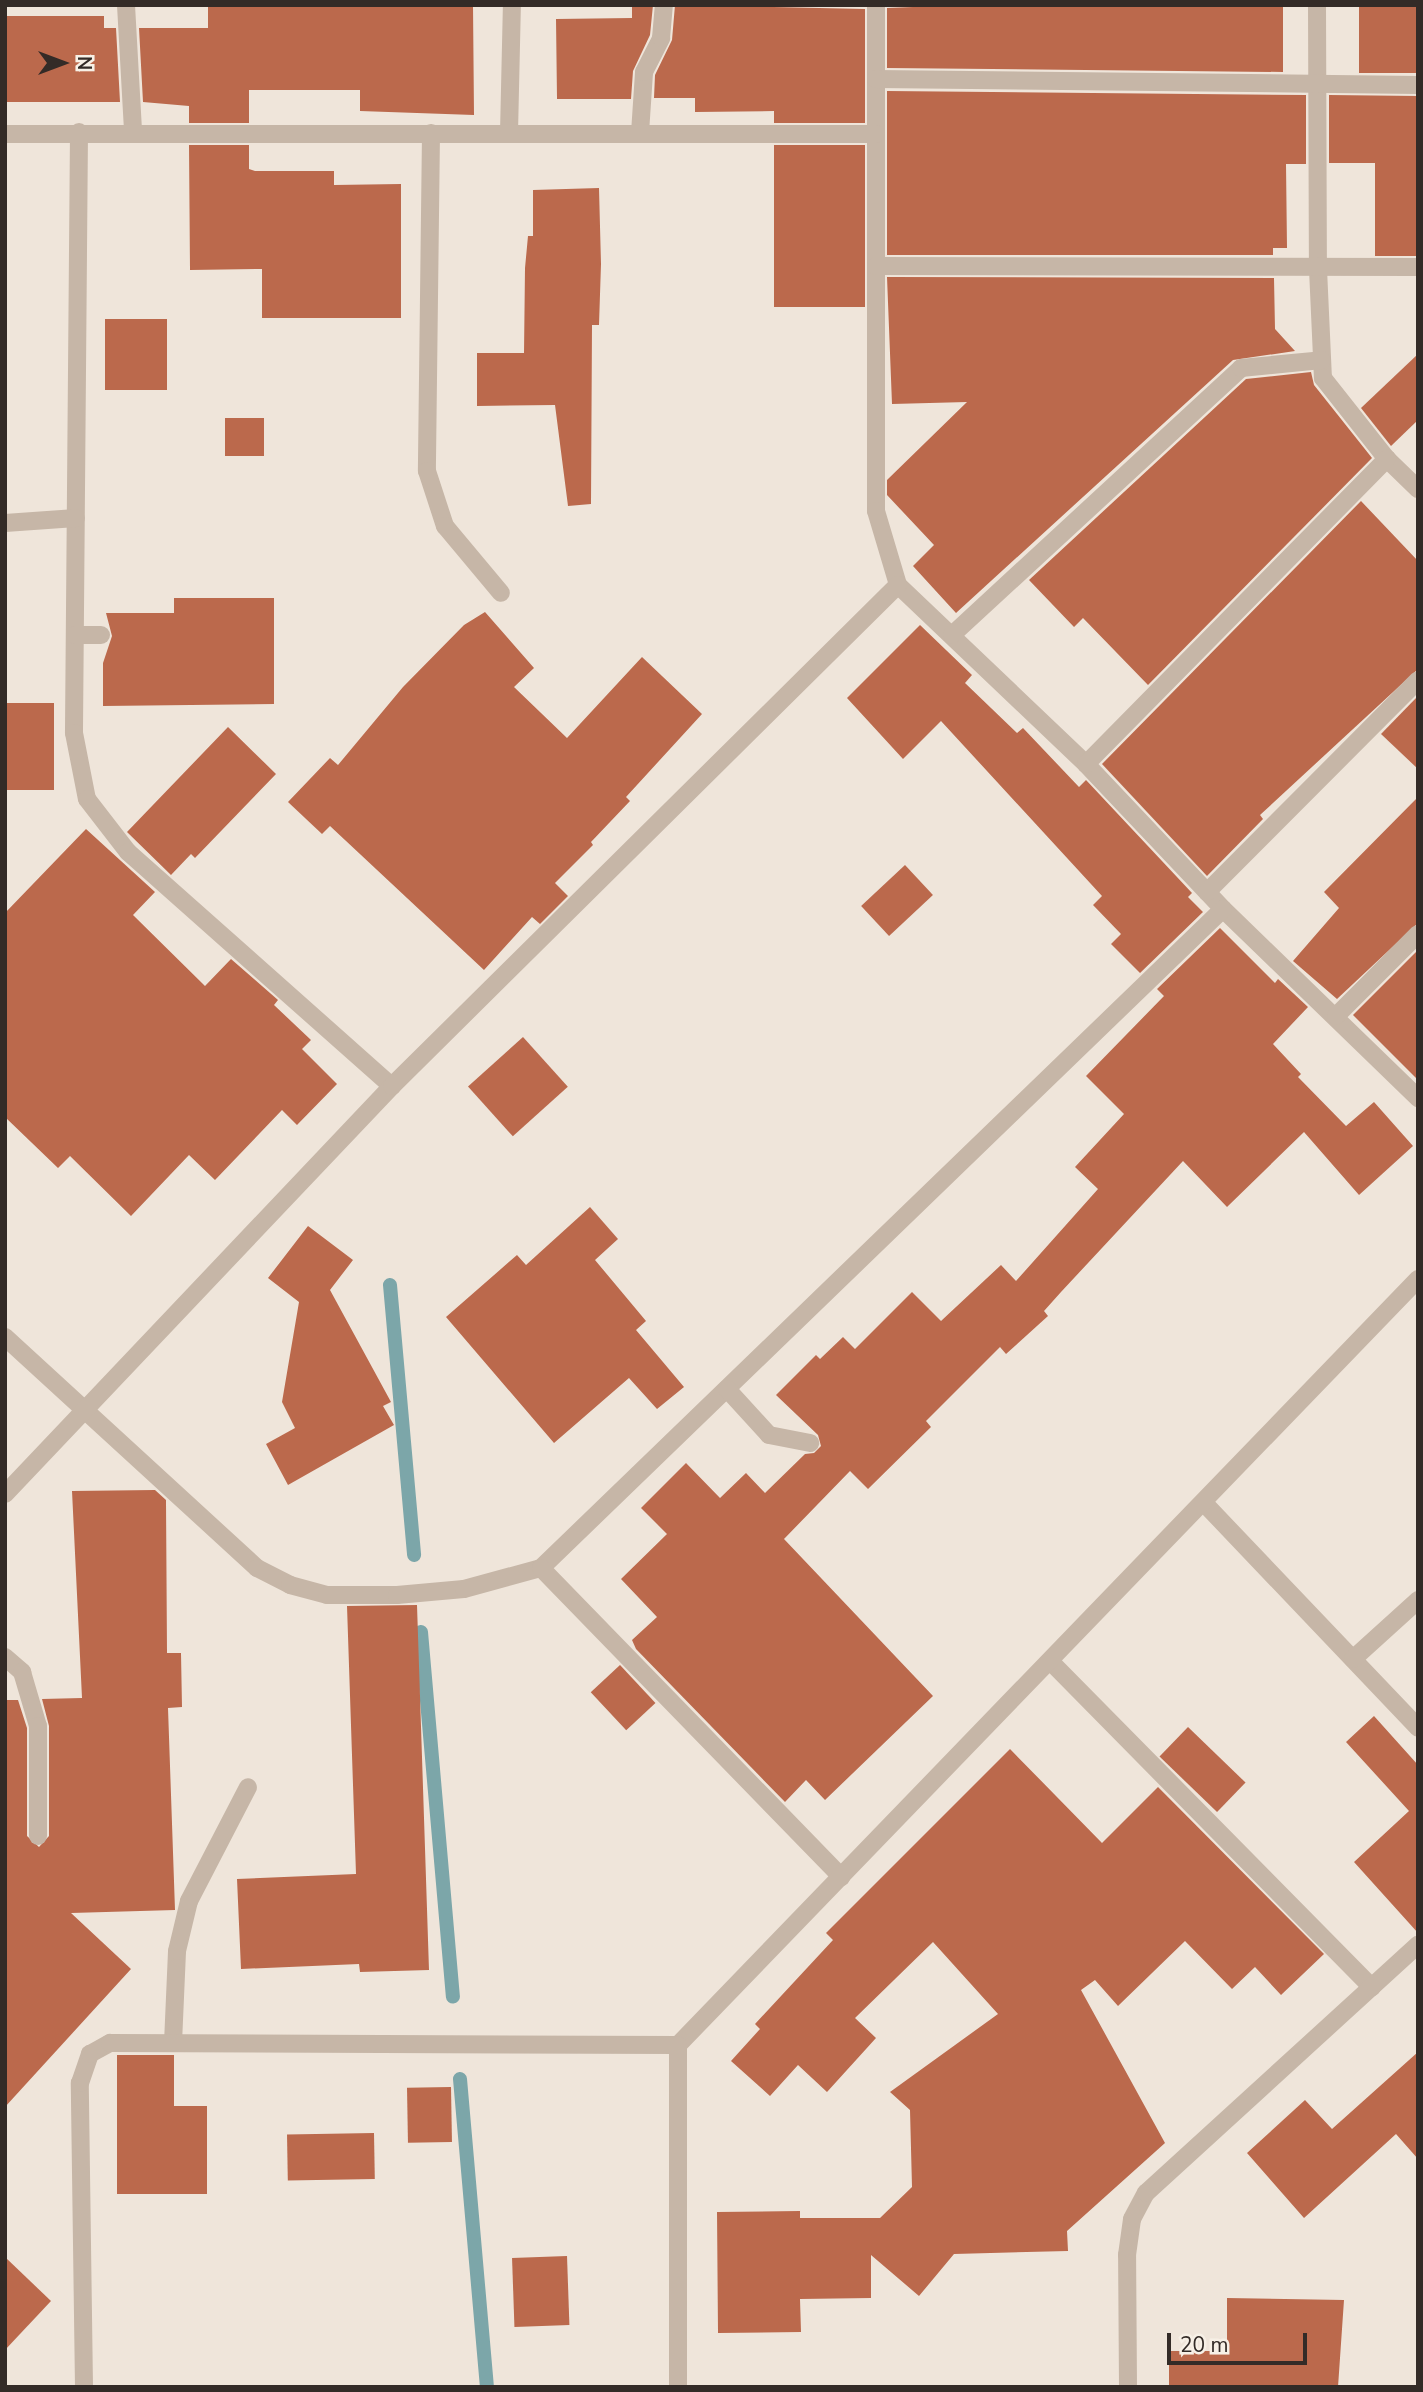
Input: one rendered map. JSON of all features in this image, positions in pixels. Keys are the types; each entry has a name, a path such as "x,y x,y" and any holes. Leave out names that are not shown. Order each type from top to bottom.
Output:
{"street":[{"path":"126,5 133,132"},
{"path":"509,133 512,5"},
{"path":"640,133 644,72 661,38 664,5"},
{"path":"876,5 876,511 898,585 1086,764 1223,909 1418,1098"},
{"path":"1317,5 1315,85 1323,378 1387,459 1418,489"},
{"path":"876,79 1418,85"},
{"path":"79,132 74,733 87,799 128,852 392,1086"},
{"path":"431,133 428,471 445,526 501,593"},
{"path":"5,134 876,134"},
{"path":"876,266 1318,269 1418,267"},
{"path":"952,635 1241,368 1322,360"},
{"path":"1086,764 1387,459"},
{"path":"5,523 76,518"},
{"path":"5,1494 86,1414 392,1086 898,585"},
{"path":"75,635 101,635"},
{"path":"1207,892 1418,680"},
{"path":"5,1337 257,1568 290,1585 327,1595 397,1595 464,1589 541,1568 1223,909"},
{"path":"1336,1016 1418,934"},
{"path":"678,2387 678,2045 1205,1504 1418,1279"},
{"path":"727,1389 769,1435 810,1443"},
{"path":"1205,1504 1418,1728"},
{"path":"541,1568 842,1877"},
{"path":"1353,1659 1418,1600"},
{"path":"5,1657 22,1671 38,1726 38,1836"},
{"path":"1051,1662 1372,1987"},
{"path":"173,2043 177,1951 189,1900 248,1787"},
{"path":"1128,2387 1127,2255 1132,2220 1146,2193 1418,1945"},
{"path":"85,2387 80,2083 90,2054 110,2043 678,2045"}],"building":[{"path":"208,5 473,5 474,115 360,111 360,90 249,90 249,123 189,123 189,106 143,102 139,28 208,28"},
{"path":"632,5 653,5 650,35 633,71 631,99 557,99 556,19 632,18"},
{"path":"675,5 865,9 865,123 774,123 774,111 695,112 695,98 654,98 655,75 672,40"},
{"path":"965,5 1283,5 1283,72 887,68 887,8"},
{"path":"1359,5 1418,5 1418,73 1359,73"},
{"path":"5,16 104,16 104,28 116,28 120,102 5,102"},
{"path":"887,91 1306,95 1306,164 1286,164 1287,248 1273,248 1273,255 887,255"},
{"path":"1329,95 1418,96 1418,256 1375,256 1375,163 1329,163"},
{"path":"189,145 249,145 249,169 255,171 334,171 334,185 401,184 401,318 262,318 262,269 190,270"},
{"path":"774,145 865,145 865,307 774,307"},
{"path":"599,188 601,264 599,325 592,325 591,504 568,506 555,405 477,406 477,353 524,353 525,268 528,236 533,236 533,190"},
{"path":"887,277 1274,278 1275,329 1295,351 1233,360 956,613 913,566 934,545 887,495 887,480 967,402 892,404"},
{"path":"105,319 167,319 167,390 105,390"},
{"path":"1418,354 1418,420 1391,446 1361,408"},
{"path":"1311,372 1314,385 1372,458 1148,685 1083,618 1074,627 1029,580 1246,379"},
{"path":"225,418 264,418 264,456 225,456"},
{"path":"1361,501 1418,561 1418,669 1260,815 1263,819 1207,876 1102,764"},
{"path":"174,598 274,598 274,704 103,706 103,663 112,636 106,613 174,613"},
{"path":"485,612 534,668 514,687 567,738 642,657 702,714 626,797 630,801 591,842 593,845 555,883 568,896 540,924 532,917 484,970 330,826 322,834 288,802 330,758 338,765 403,687 464,625"},
{"path":"920,625 972,675 965,683 1017,733 1023,728 1079,787 1086,780 1192,893 1188,897 1203,912 1140,973 1111,944 1121,934 1093,905 1102,896 941,721 903,759 847,698"},
{"path":"1418,696 1418,769 1381,734"},
{"path":"5,703 54,703 54,790 5,790"},
{"path":"228,727 276,774 195,858 191,854 171,875 127,832"},
{"path":"1418,797 1418,923 1337,999 1293,961 1339,908 1324,892"},
{"path":"86,829 155,892 133,915 205,986 231,959 278,1000 274,1005 311,1040 302,1049 337,1084 297,1125 282,1110 215,1180 189,1155 131,1216 70,1156 58,1168 5,1117 5,913"},
{"path":"905,865 933,895 889,936 861,906"},
{"path":"1220,928 1275,983 1278,979 1308,1007 1273,1044 1301,1074 1298,1077 1346,1126 1374,1102 1413,1146 1359,1195 1304,1132 1227,1207 1183,1161 1044,1311 1048,1316 1006,1354 1000,1347 926,1421 931,1427 868,1489 850,1471 784,1539 933,1696 825,1800 806,1780 785,1802 636,1649 632,1640 657,1617 621,1579 667,1534 641,1508 686,1463 720,1498 746,1473 765,1493 805,1454 814,1453 821,1446 818,1435 776,1395 816,1355 820,1359 843,1337 855,1349 912,1292 941,1321 1001,1265 1016,1281 1098,1189 1075,1167 1124,1114 1086,1076 1164,996 1157,989"},
{"path":"1418,950 1418,1080 1353,1015"},
{"path":"523,1037 568,1087 513,1136 468,1087"},
{"path":"590,1207 618,1239 595,1260 646,1321 636,1330 684,1387 657,1409 629,1378 554,1443 446,1317 517,1255 526,1265"},
{"path":"308,1226 353,1260 330,1290 391,1402 383,1406 394,1425 288,1485 266,1444 295,1428 282,1402 299,1302 268,1278"},
{"path":"155,1490 166,1500 167,1653 181,1653 182,1707 168,1708 175,1910 71,1913 131,1969 5,2107 5,1700 18,1700 27,1728 27,1836 39,1847 49,1836 49,1726 42,1699 82,1698 72,1491"},
{"path":"417,1605 429,1970 360,1972 359,1964 241,1969 237,1879 356,1874 347,1606"},
{"path":"620,1665 655,1703 626,1730 591,1692"},
{"path":"1374,1716 1418,1765 1418,1933 1354,1862 1409,1811 1346,1742"},
{"path":"1188,1727 1246,1783 1217,1812 1160,1756"},
{"path":"1010,1749 1102,1843 1158,1787 1324,1954 1281,1995 1255,1967 1232,1989 1185,1941 1118,2006 1095,1980 1081,1990 1165,2143 1067,2231 1068,2251 954,2254 919,2296 871,2255 871,2298 800,2299 801,2332 718,2333 717,2212 800,2211 800,2218 880,2218 912,2187 910,2110 890,2092 998,2014 933,1942 855,2018 876,2038 827,2092 798,2065 770,2096 731,2061 760,2029 755,2024 833,1940 826,1933"},
{"path":"1418,2052 1418,2159 1396,2134 1304,2218 1247,2153 1305,2100 1332,2129"},
{"path":"117,2055 174,2055 174,2106 207,2106 207,2194 117,2194"},
{"path":"451,2087 452,2142 408,2143 407,2088"},
{"path":"374,2133 375,2179 288,2181 287,2135"},
{"path":"567,2256 569,2325 514,2327 512,2258"},
{"path":"5,2257 51,2301 5,2350"},
{"path":"1227,2298 1344,2300 1338,2387 1169,2387 1169,2351 1227,2351"}],"waterway":[{"path":"390,1285 414,1555"},
{"path":"421,1632 453,1997"},
{"path":"460,2079 487,2387"}]}
